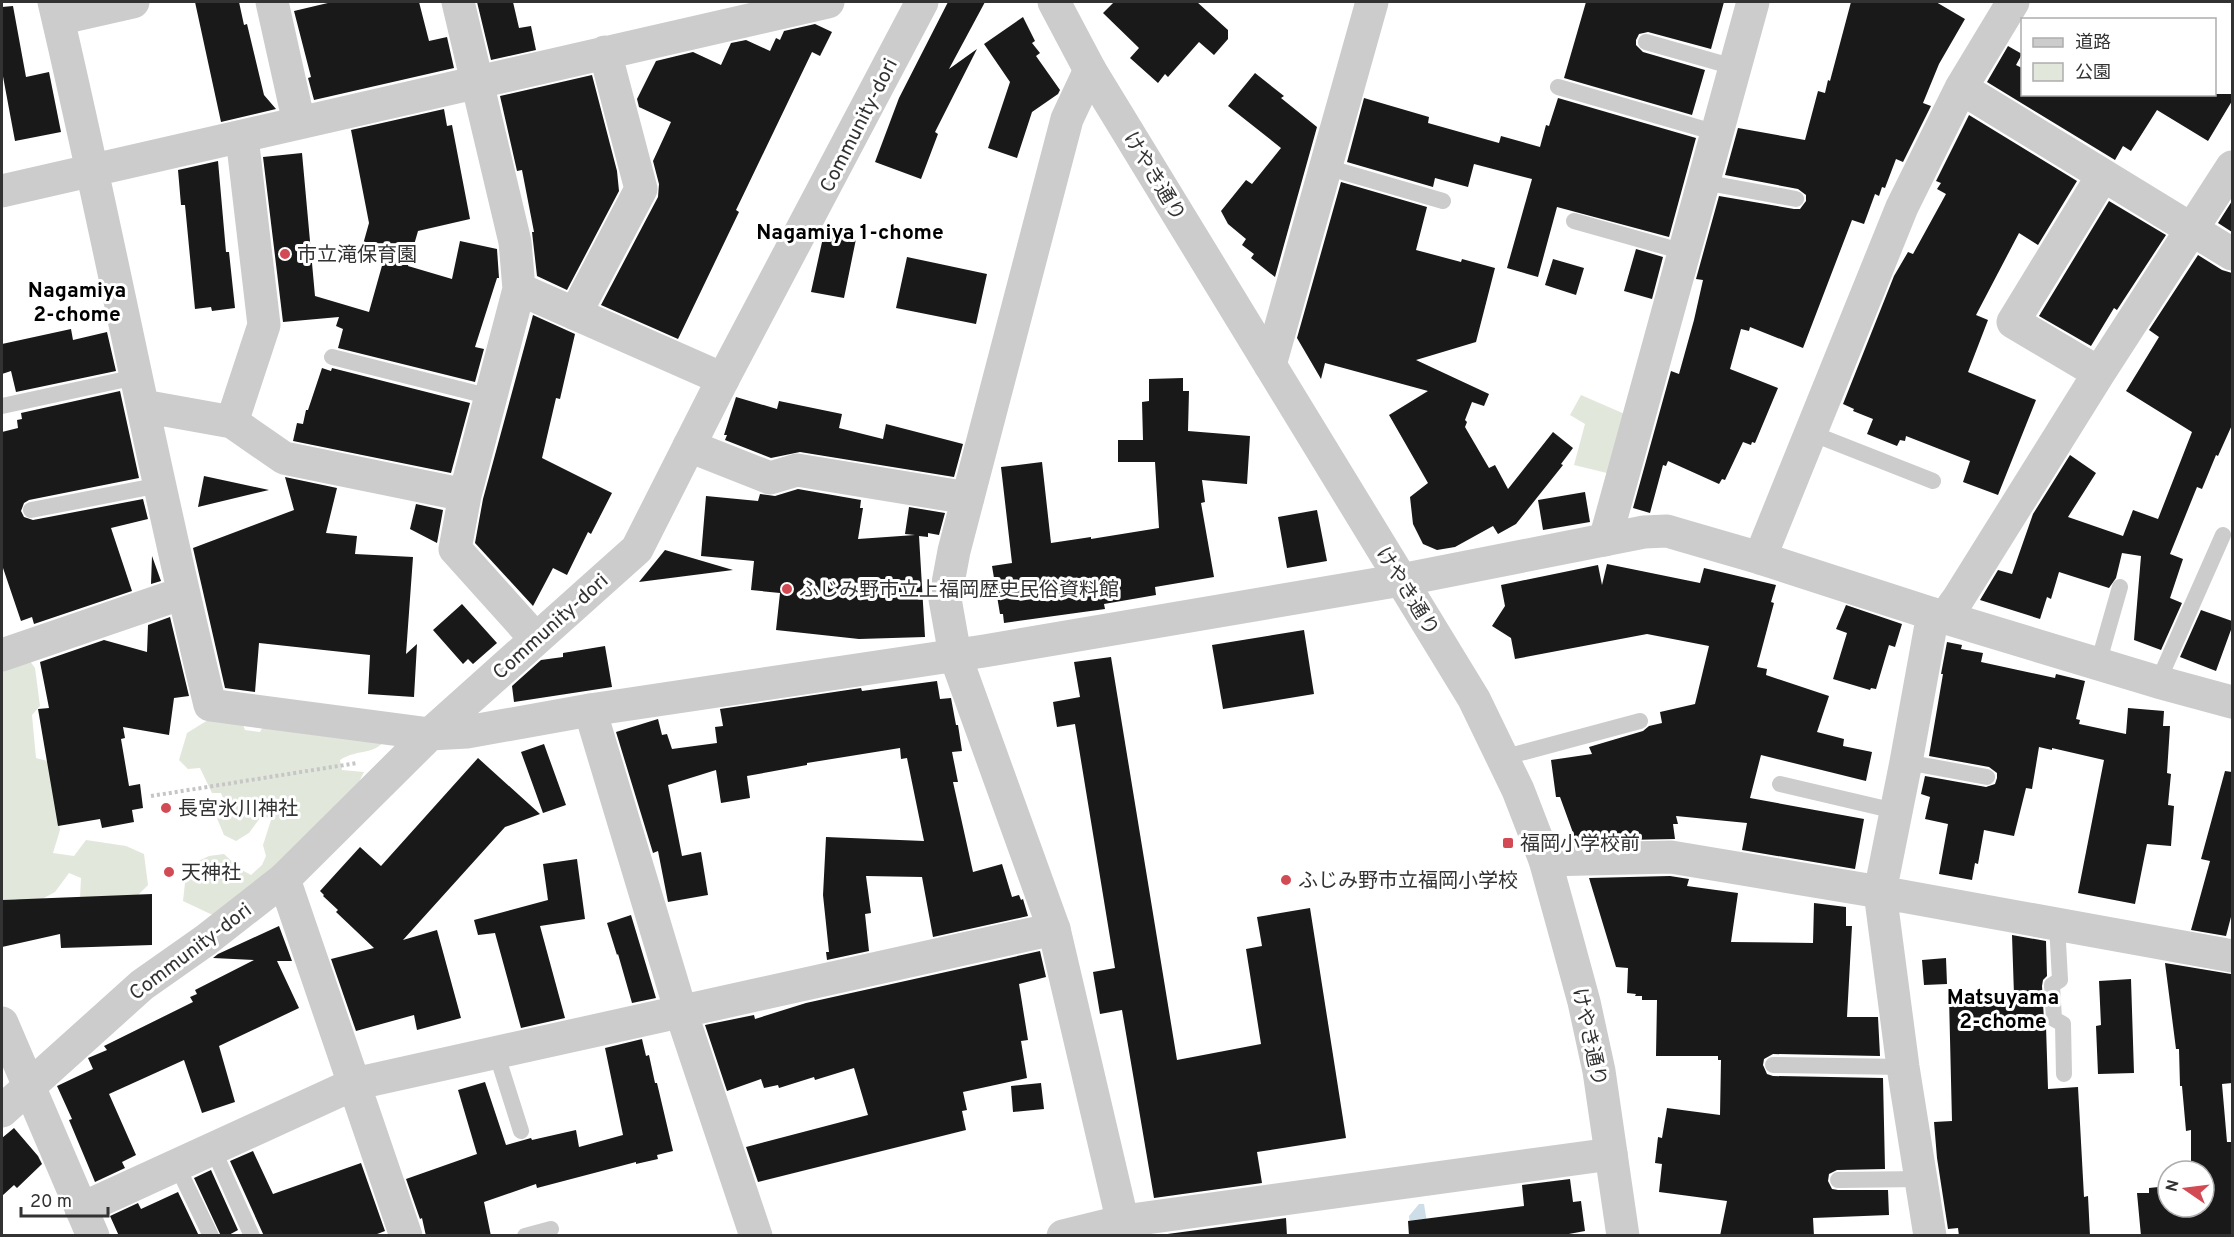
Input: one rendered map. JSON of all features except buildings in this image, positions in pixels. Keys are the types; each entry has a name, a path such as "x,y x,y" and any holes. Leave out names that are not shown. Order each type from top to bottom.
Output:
{"street":[{"path":"133,2 56,10 94,171 183,593 210,705 430,734 467,732 590,710 955,656 1401,580 1644,532 1667,531 2098,664 2232,702"},
{"path":"273,2 299,123"},
{"path":"458,2 515,242 519,289 465,495 455,549 535,638"},
{"path":"2,191 605,51 828,2"},
{"name":"Community-dori","path":"2,1111 142,985 206,940 284,879 430,734 637,549 723,379 922,2"},
{"name":"けやき通り","path":"1054,2 1090,70 1474,699 1518,790 1545,860 1584,1002 1599,1071 1623,1236"},
{"path":"1270,365 1372,2"},
{"path":"1605,540 1753,2"},
{"path":"1760,558 1902,207 1961,88 2013,2"},
{"path":"575,314 641,189 605,51"},
{"path":"1090,70 1066,119 954,550 945,599 955,656 1054,929 1125,1228"},
{"path":"1961,88 2232,254"},
{"path":"232,422 264,325 242,137"},
{"path":"1930,1236 1903,1067 1880,892 1895,811 1939,615 1958,599 2232,167"},
{"path":"2099,374 2013,322 2103,175"},
{"path":"519,289 723,379"},
{"path":"140,392 232,422 284,458 465,495"},
{"path":"689,446 770,478 797,470 968,498"},
{"path":"2,656 183,593"},
{"path":"590,710 681,1011 756,1236"},
{"path":"1545,860 1671,857 1880,892 2232,956"},
{"path":"284,879 406,1236"},
{"path":"2,1023 87,1222 177,1166 354,1084 1054,929"},
{"path":"1064,1236 1611,1154"}],"lane":[{"path":"1646,42 1734,67"},
{"path":"1558,87 1717,133"},
{"path":"1326,167 1443,201"},
{"path":"1703,182 1796,199"},
{"path":"1574,221 1684,252"},
{"path":"332,357 491,397"},
{"path":"2,406 140,392"},
{"path":"1811,433 1933,481"},
{"path":"31,510 160,485"},
{"path":"2158,682 2223,536"},
{"path":"2098,664 2120,587"},
{"path":"1502,758 1640,721"},
{"path":"1906,762 1987,777"},
{"path":"1780,784 1895,811"},
{"path":"2057,924 2060,980 2052,985 2054,1019 2063,1024 2064,1074"},
{"path":"496,1052 522,1131"},
{"path":"1773,1065 1903,1067"},
{"path":"213,1149 252,1236"},
{"path":"177,1166 211,1236"},
{"path":"1838,1180 1921,1179"},
{"path":"525,1236 551,1229"}],"path":[{"path":"152,796 364,762"}],"green space":[{"path":"1581,395 1627,415 1611,474 1574,465 1585,424 1570,415"},
{"path":"27,657 35,668 40,706 32,715 36,758 51,762 60,830 53,853 74,856 86,840 126,846 144,854 148,885 135,898 80,898 81,878 69,873 55,892 31,905 16,899 2,900 2,669"},
{"path":"208,720 243,725 245,730 260,732 265,723 389,735 384,742 373,749 340,760 342,770 364,772 356,788 221,919 183,901 184,868 209,856 224,854 240,869 251,875 262,865 266,856 263,845 272,817 260,818 249,833 236,841 224,835 214,811 223,798 221,793 212,793 200,768 188,769 179,760 187,733"}],"shaded area":[{"path":"1419,1204 1424,1204 1429,1235 1411,1235 1409,1216"}],"place":[{"name":"市立滝保育園","path":"285,254"},
{"name":"ふじみ野市立上福岡歴史民俗資料館","path":"787,589"},
{"name":"長宮氷川神社","path":"166,808"},
{"name":"福岡小学校前","path":"1508,843"},
{"name":"天神社","path":"169,872"},
{"name":"ふじみ野市立福岡小学校","path":"1286,880"}],"district":[{"name":"Nagamiya 1-chome","path":"850,232"},
{"name":"Nagamiya 2-chome","path":"77,302"},
{"name":"Matsuyama 2-chome","path":"2003,1009"}]}
